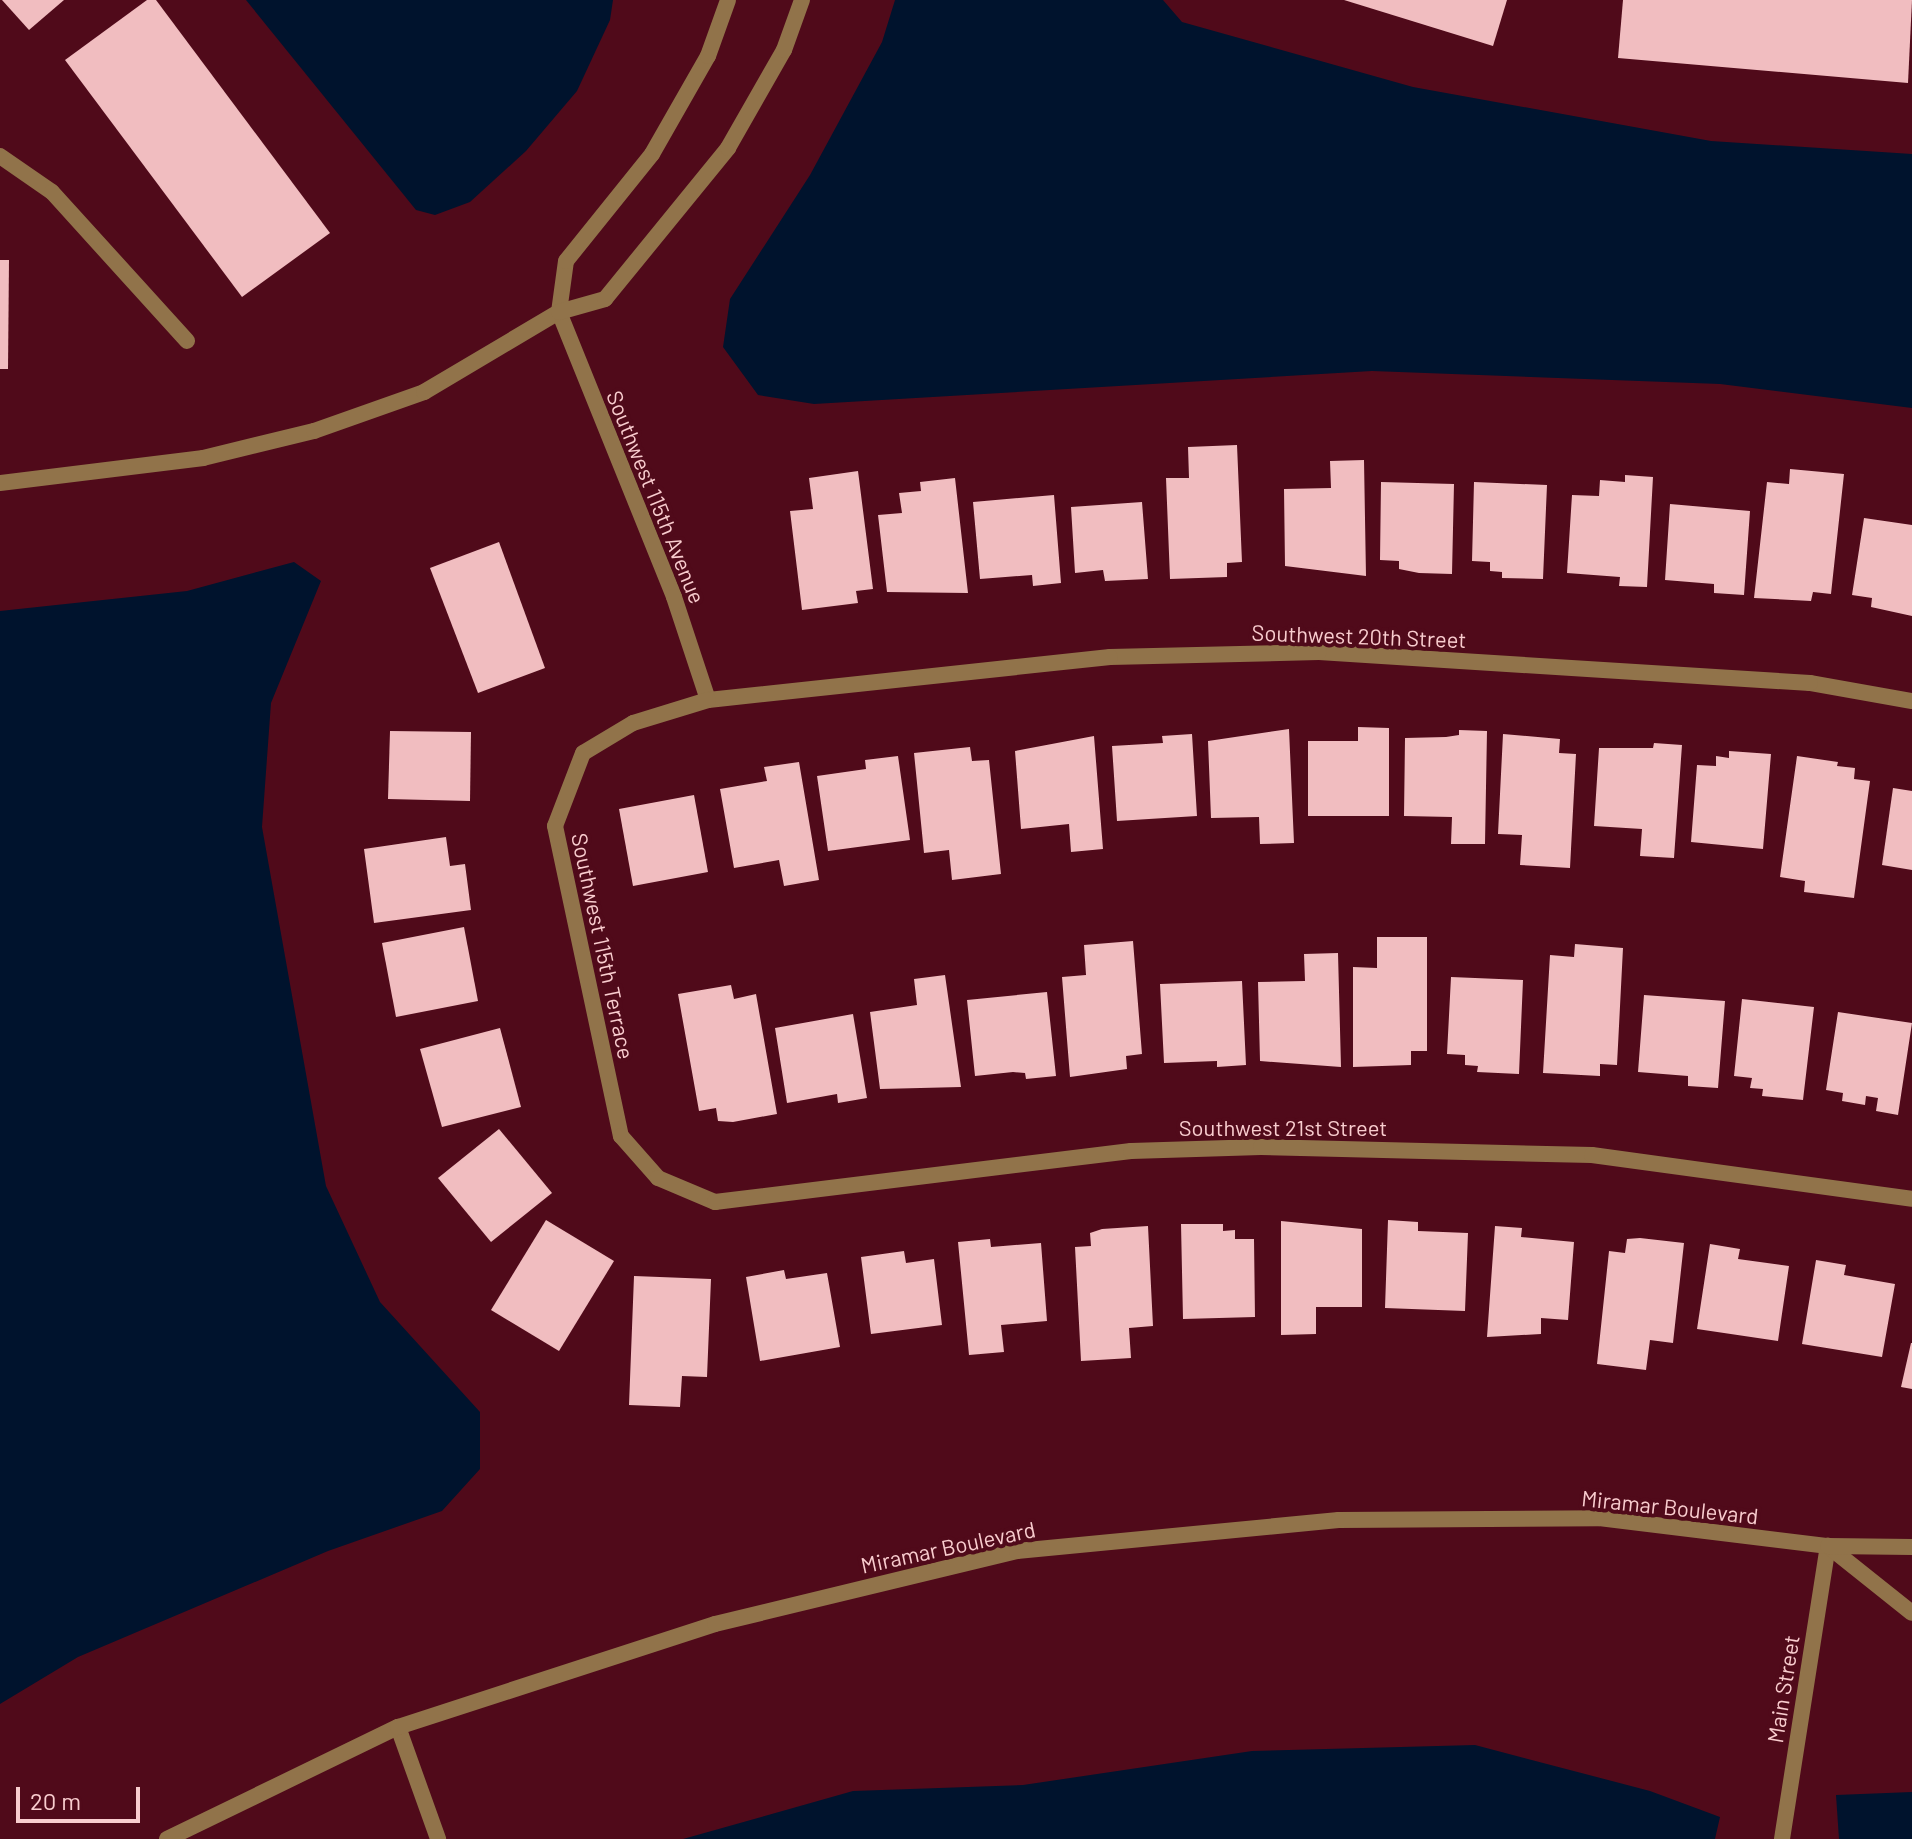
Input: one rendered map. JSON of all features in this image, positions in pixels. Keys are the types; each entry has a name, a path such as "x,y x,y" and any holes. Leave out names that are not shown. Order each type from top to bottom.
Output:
{"street":[{"path":"559,312 566,261 652,154 708,56 728,0"},
{"path":"0,483 203,458 314,431 424,392 559,312 605,299 728,148 784,50 802,0"},
{"path":"0,156 52,192 187,341"},
{"name":"Southwest 115th Avenue","path":"559,312 674,597 708,700"},
{"name":"Southwest 20th Street","path":"708,700 1110,657 1319,652 1810,683 1912,701"},
{"name":"Southwest 115th Terrace","path":"658,1178 621,1136 555,826 583,753 633,723 708,700"},
{"name":"Southwest 21st Street","path":"658,1178 715,1202 1131,1151 1261,1147 1592,1155 1912,1199"},
{"name":"Miramar Boulevard","path":"167,1839 398,1727 715,1624 1017,1551 1339,1520 1553,1518 1599,1518 1828,1546 1912,1547"},
{"path":"1828,1546 1912,1613"},
{"name":"Main Street","path":"1782,1839 1828,1546"},
{"path":"398,1727 438,1839"}],"water":[{"path":"246,0 613,0 610,20 577,91 526,151 470,202 435,215 416,210"},
{"path":"895,0 1163,0 1182,22 1413,87 1711,141 1912,154 1912,408 1720,384 1372,371 814,404 758,395 723,347 730,299 810,175 882,42"},
{"path":"294,562 321,581 271,703 262,827 326,1186 380,1302 480,1412 480,1469 442,1511 328,1551 78,1657 0,1704 0,611 187,591"},
{"path":"1475,1745 1650,1791 1720,1817 1715,1839 683,1839 853,1791 1023,1785 1252,1751"},
{"path":"1912,1792 1912,1839 1839,1839 1836,1795"}],"building":[{"path":"2,0 64,0 29,30"},
{"path":"147,0 156,0 330,233 242,297 65,60"},
{"path":"1344,0 1507,0 1493,46"},
{"path":"1623,0 1912,0 1908,83 1618,58"},
{"path":"0,260 9,260 8,369 0,369"},
{"path":"1237,445 1242,562 1227,563 1227,577 1170,579 1166,478 1189,478 1188,447"},
{"path":"1364,460 1366,576 1285,566 1284,489 1331,488 1330,461"},
{"path":"1790,469 1844,474 1831,594 1813,592 1811,601 1754,598 1767,482 1789,484"},
{"path":"858,471 873,589 856,591 858,603 802,610 790,511 813,509 809,478"},
{"path":"1625,475 1653,477 1647,587 1619,586 1620,577 1567,573 1572,495 1599,496 1600,480 1625,482"},
{"path":"955,478 968,593 887,592 878,515 902,513 899,493 921,491 920,482"},
{"path":"1381,482 1454,484 1452,574 1419,573 1399,569 1399,561 1380,560"},
{"path":"1474,482 1547,485 1543,579 1502,578 1502,572 1490,571 1490,562 1472,561"},
{"path":"1054,495 1061,583 1033,586 1032,575 980,579 973,502"},
{"path":"1142,502 1148,579 1105,581 1103,570 1075,573 1071,507"},
{"path":"1670,504 1750,511 1744,595 1714,593 1714,584 1665,580"},
{"path":"1864,518 1912,525 1912,616 1871,607 1872,598 1852,595"},
{"path":"499,542 545,668 478,693 430,568"},
{"path":"1358,727 1389,728 1389,816 1308,816 1308,741 1358,741"},
{"path":"1289,729 1294,843 1260,844 1259,817 1211,818 1208,741"},
{"path":"1459,730 1487,731 1485,844 1451,844 1452,817 1404,816 1405,738 1446,737 1459,735"},
{"path":"390,731 471,732 470,801 388,799"},
{"path":"1192,734 1197,816 1117,821 1112,746 1163,743 1162,736"},
{"path":"1503,734 1560,739 1559,753 1576,754 1570,868 1520,865 1522,835 1498,834"},
{"path":"1094,736 1103,849 1071,852 1069,824 1021,829 1015,751"},
{"path":"1654,743 1682,745 1674,858 1640,856 1642,829 1594,826 1599,748 1653,748"},
{"path":"970,747 972,761 989,760 1001,874 952,880 949,850 924,853 914,753"},
{"path":"1729,751 1771,754 1763,849 1691,842 1697,765 1716,766 1716,756 1729,758"},
{"path":"898,756 910,840 828,851 817,776 866,769 865,760"},
{"path":"1797,756 1838,762 1837,766 1855,768 1854,779 1870,781 1854,898 1804,892 1805,881 1780,877"},
{"path":"799,762 819,880 784,886 779,860 734,868 720,789 767,781 764,767"},
{"path":"1893,788 1912,791 1912,870 1882,865"},
{"path":"694,795 708,872 633,886 619,809"},
{"path":"446,837 450,866 465,864 471,910 374,923 364,849"},
{"path":"464,927 478,1001 396,1017 382,943"},
{"path":"1377,937 1427,937 1427,1051 1411,1051 1411,1065 1353,1067 1353,967 1377,968"},
{"path":"1133,941 1142,1054 1126,1056 1127,1069 1070,1077 1062,977 1086,975 1084,945"},
{"path":"1575,944 1623,948 1617,1065 1600,1064 1600,1076 1543,1073 1550,955 1574,957"},
{"path":"1338,953 1341,1067 1260,1061 1258,982 1305,981 1304,954"},
{"path":"945,975 961,1087 880,1089 870,1012 917,1005 914,979"},
{"path":"1451,977 1523,980 1519,1074 1477,1072 1478,1066 1465,1065 1465,1055 1447,1054"},
{"path":"1242,981 1246,1065 1217,1067 1217,1061 1164,1063 1160,984"},
{"path":"731,985 734,999 756,994 777,1114 733,1122 718,1121 716,1108 699,1111 678,994"},
{"path":"1047,992 1056,1076 1026,1079 1025,1073 1013,1072 975,1076 967,1000"},
{"path":"1644,995 1725,1001 1718,1088 1688,1086 1688,1076 1638,1072"},
{"path":"1742,999 1814,1007 1803,1100 1762,1096 1763,1089 1750,1088 1752,1078 1734,1076"},
{"path":"1838,1012 1912,1023 1898,1115 1876,1111 1878,1098 1866,1096 1865,1105 1842,1101 1843,1093 1826,1090"},
{"path":"853,1014 867,1098 838,1103 837,1094 787,1103 775,1028"},
{"path":"500,1028 521,1107 442,1127 420,1049"},
{"path":"499,1129 552,1193 491,1242 438,1178"},
{"path":"546,1220 614,1261 559,1351 491,1310"},
{"path":"1388,1220 1418,1222 1418,1231 1468,1233 1465,1311 1385,1308"},
{"path":"1281,1221 1362,1229 1362,1307 1316,1307 1316,1334 1281,1335"},
{"path":"1181,1224 1223,1224 1223,1231 1235,1230 1235,1239 1254,1239 1255,1317 1183,1319"},
{"path":"1148,1226 1153,1326 1129,1328 1131,1358 1081,1361 1075,1247 1091,1246 1090,1233 1102,1229"},
{"path":"1495,1226 1522,1228 1521,1237 1574,1242 1568,1320 1541,1318 1541,1334 1487,1337"},
{"path":"990,1239 991,1247 1041,1243 1047,1321 1001,1325 1004,1352 969,1355 958,1242"},
{"path":"1627,1239 1684,1243 1673,1343 1650,1340 1646,1370 1597,1364 1609,1251 1625,1253"},
{"path":"1710,1244 1740,1249 1738,1259 1789,1266 1778,1341 1697,1329"},
{"path":"904,1251 906,1263 934,1259 942,1325 871,1334 861,1257"},
{"path":"1816,1260 1846,1265 1844,1275 1895,1284 1882,1357 1802,1344"},
{"path":"784,1270 786,1279 827,1273 840,1347 760,1361 746,1277"},
{"path":"634,1276 711,1279 707,1377 682,1376 680,1407 629,1405"},
{"path":"1912,1343 1912,1389 1901,1387"}]}
